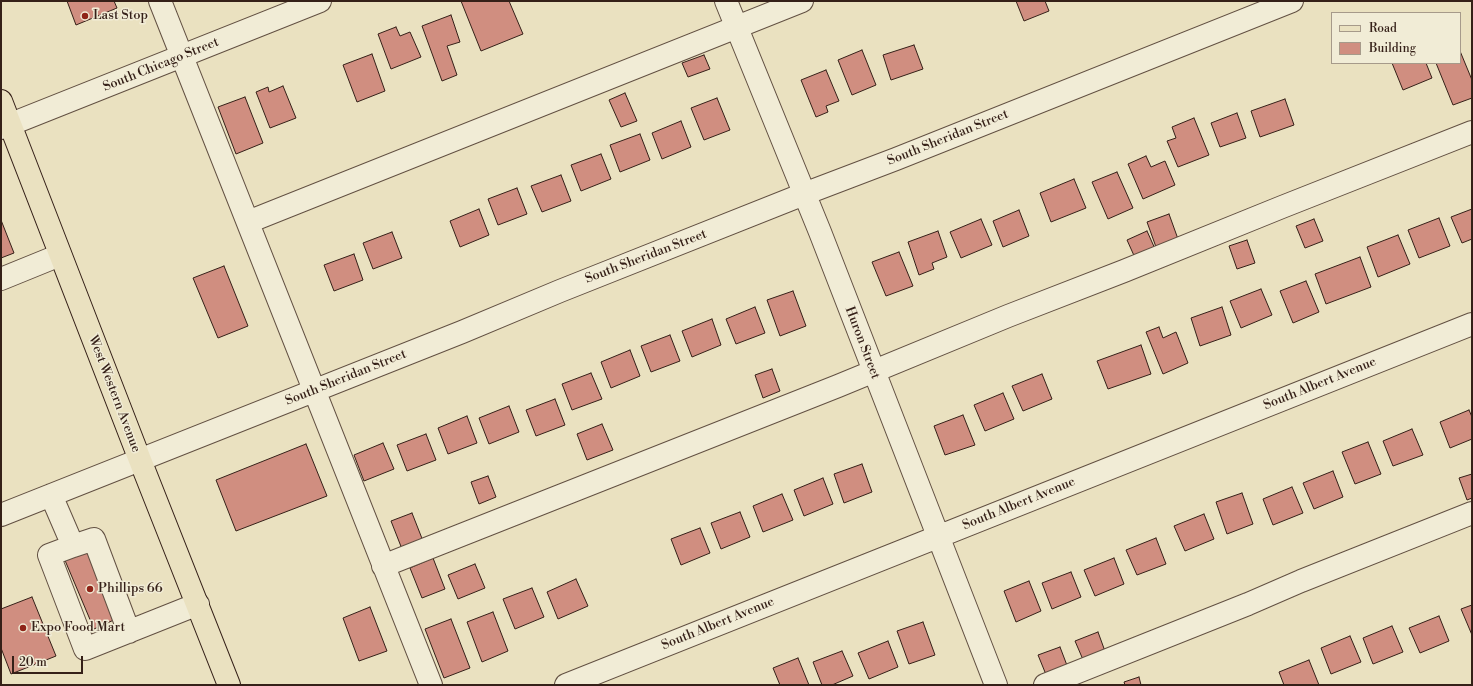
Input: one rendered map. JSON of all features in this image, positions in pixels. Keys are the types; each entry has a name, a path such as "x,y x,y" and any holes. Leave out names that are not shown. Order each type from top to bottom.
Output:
{"main road":[{"name":"West Western Avenue","path":"1,101 6,126 60,255 229,685"}],"street":[{"path":"160,1 431,685"},
{"name":"South Chicago Street","path":"6,126 320,1"},
{"name":"Huron Street","path":"726,1 804,194 996,685"},
{"path":"248,222 802,1"},
{"name":"South Sheridan Street","path":"1,515 804,194 896,159 1292,1"},
{"path":"383,566 838,386 1008,316 1472,132"},
{"path":"1,279 60,255"},
{"name":"South Albert Avenue","path":"566,685 1472,324"},
{"path":"51,495 73,546"},
{"path":"1045,685 1472,513"},
{"path":"129,632 94,539 49,555 85,649 129,632 198,604"}],"building":[{"name":"Last Stop","path":"67,1 114,1 117,8 76,25"},
{"path":"461,1 509,1 523,34 481,51"},
{"path":"1016,1 1045,1 1049,11 1024,21"},
{"path":"451,15 460,42 447,46 457,75 442,81 422,26"},
{"path":"396,27 400,36 410,32 421,57 391,69 378,34"},
{"path":"914,45 923,69 891,80 883,55"},
{"path":"862,50 876,85 852,95 838,60"},
{"path":"1461,53 1472,80 1472,98 1453,105 1436,64 1461,64"},
{"path":"372,54 385,91 357,102 343,65"},
{"path":"704,55 710,69 688,77 682,63"},
{"path":"1392,64 1426,64 1432,78 1403,90"},
{"path":"826,70 839,101 826,106 828,112 816,117 801,80"},
{"path":"283,86 296,118 270,128 256,92 268,87 269,92"},
{"path":"625,93 637,121 621,127 609,100"},
{"path":"245,97 263,143 236,154 218,107"},
{"path":"717,98 730,130 704,140 691,108"},
{"path":"1285,99 1294,125 1260,137 1251,111"},
{"path":"1237,113 1246,138 1220,147 1211,123"},
{"path":"1194,118 1209,155 1178,167 1167,141 1176,138 1172,127"},
{"path":"681,121 691,147 662,159 652,133"},
{"path":"640,134 650,160 620,172 610,145"},
{"path":"601,154 611,179 581,191 571,165"},
{"path":"1146,156 1151,167 1165,161 1175,185 1143,199 1128,164"},
{"path":"1117,172 1133,208 1108,219 1092,182"},
{"path":"561,175 571,201 542,212 531,186"},
{"path":"1074,179 1086,208 1051,222 1040,193"},
{"path":"517,188 527,214 498,225 488,199"},
{"path":"479,209 489,235 460,247 450,221"},
{"path":"1472,209 1472,239 1462,243 1451,217"},
{"path":"1019,210 1029,236 1003,247 993,221"},
{"path":"1169,214 1178,239 1156,247 1147,222"},
{"path":"1439,218 1450,246 1419,258 1408,230"},
{"path":"981,219 992,245 961,258 950,232"},
{"path":"1314,219 1323,241 1305,248 1296,226"},
{"path":"1,220 14,253 1,258"},
{"path":"938,231 947,257 932,263 934,269 919,275 908,242"},
{"path":"1147,231 1156,251 1136,260 1127,240"},
{"path":"392,232 402,258 373,269 363,243"},
{"path":"1398,235 1410,264 1378,277 1367,247"},
{"path":"1247,240 1255,263 1237,269 1229,246"},
{"path":"899,252 913,286 886,296 872,262"},
{"path":"354,254 363,280 334,291 324,265"},
{"path":"1360,257 1371,287 1326,304 1315,274"},
{"path":"224,266 248,326 218,338 193,278"},
{"path":"1306,281 1319,312 1293,323 1280,291"},
{"path":"1261,289 1272,315 1241,328 1230,301"},
{"path":"793,291 806,326 780,336 767,300"},
{"path":"755,307 765,333 736,344 726,319"},
{"path":"1222,307 1231,335 1200,346 1191,318"},
{"path":"712,319 721,345 692,357 682,331"},
{"path":"1159,327 1163,338 1176,332 1188,363 1163,374 1146,332"},
{"path":"670,335 680,361 651,372 641,346"},
{"path":"1141,345 1151,374 1108,389 1097,361"},
{"path":"630,350 640,376 611,388 601,362"},
{"path":"772,369 780,391 763,398 755,375"},
{"path":"591,373 602,399 572,410 562,384"},
{"path":"1042,374 1052,399 1023,411 1012,386"},
{"path":"1003,393 1014,419 985,431 974,405"},
{"path":"555,399 565,425 536,436 526,410"},
{"path":"509,406 519,432 489,444 479,418"},
{"path":"1469,410 1472,417 1472,439 1450,448 1440,422"},
{"path":"963,415 975,445 945,455 934,426"},
{"path":"467,416 477,443 448,454 438,428"},
{"path":"602,424 613,450 587,460 577,434"},
{"path":"1412,429 1423,455 1393,466 1383,441"},
{"path":"426,434 436,460 407,471 397,445"},
{"path":"1368,442 1381,474 1355,484 1342,452"},
{"path":"383,443 394,469 364,481 354,455"},
{"path":"306,444 327,496 236,531 216,480"},
{"path":"862,464 872,492 844,503 834,474"},
{"path":"1333,471 1343,497 1314,509 1303,483"},
{"path":"1472,474 1472,498 1467,500 1459,478"},
{"path":"488,476 496,497 479,504 471,482"},
{"path":"823,478 833,504 804,516 794,490"},
{"path":"1292,487 1303,513 1273,525 1263,499"},
{"path":"1242,493 1253,524 1227,534 1216,502"},
{"path":"782,494 793,520 763,532 753,506"},
{"path":"740,512 750,537 721,549 711,523"},
{"path":"412,513 423,541 402,549 391,521"},
{"path":"1204,514 1214,539 1185,551 1174,526"},
{"path":"700,528 710,553 681,565 671,539"},
{"path":"1156,538 1166,564 1137,575 1126,550"},
{"name":"Phillips 66","path":"87,549 116,619 94,629 64,558"},
{"path":"433,558 445,589 422,598 410,568"},
{"path":"1114,558 1124,584 1095,596 1084,570"},
{"path":"475,564 485,588 458,599 448,575"},
{"path":"1071,572 1081,597 1052,609 1042,583"},
{"path":"576,579 588,606 558,619 547,592"},
{"path":"1029,581 1041,611 1016,622 1004,591"},
{"path":"532,588 544,617 515,629 503,599"},
{"name":"Expo Food Mart","path":"32,597 56,656 11,674 1,648 1,609"},
{"path":"1472,605 1472,635 1461,609"},
{"path":"370,607 387,651 359,661 343,618"},
{"path":"493,612 508,651 482,662 467,622"},
{"path":"1439,616 1449,641 1420,653 1409,628"},
{"path":"451,619 470,668 444,678 425,629"},
{"path":"923,622 935,655 909,664 897,631"},
{"path":"1392,626 1403,652 1373,664 1363,638"},
{"path":"1098,632 1106,654 1084,662 1075,641"},
{"path":"1350,636 1361,662 1331,674 1321,648"},
{"path":"888,641 898,667 869,679 858,653"},
{"path":"1060,647 1068,668 1047,677 1038,655"},
{"path":"842,651 853,676 832,685 822,685 813,662"},
{"path":"798,658 809,685 780,685 773,668"},
{"path":"1309,660 1319,685 1284,685 1279,672"},
{"path":"1139,677 1141,685 1125,685 1124,682"}],"place":[{"name":"Last Stop","path":"85,16"},
{"name":"Phillips 66","path":"90,589"},
{"name":"Expo Food Mart","path":"23,628"}]}
